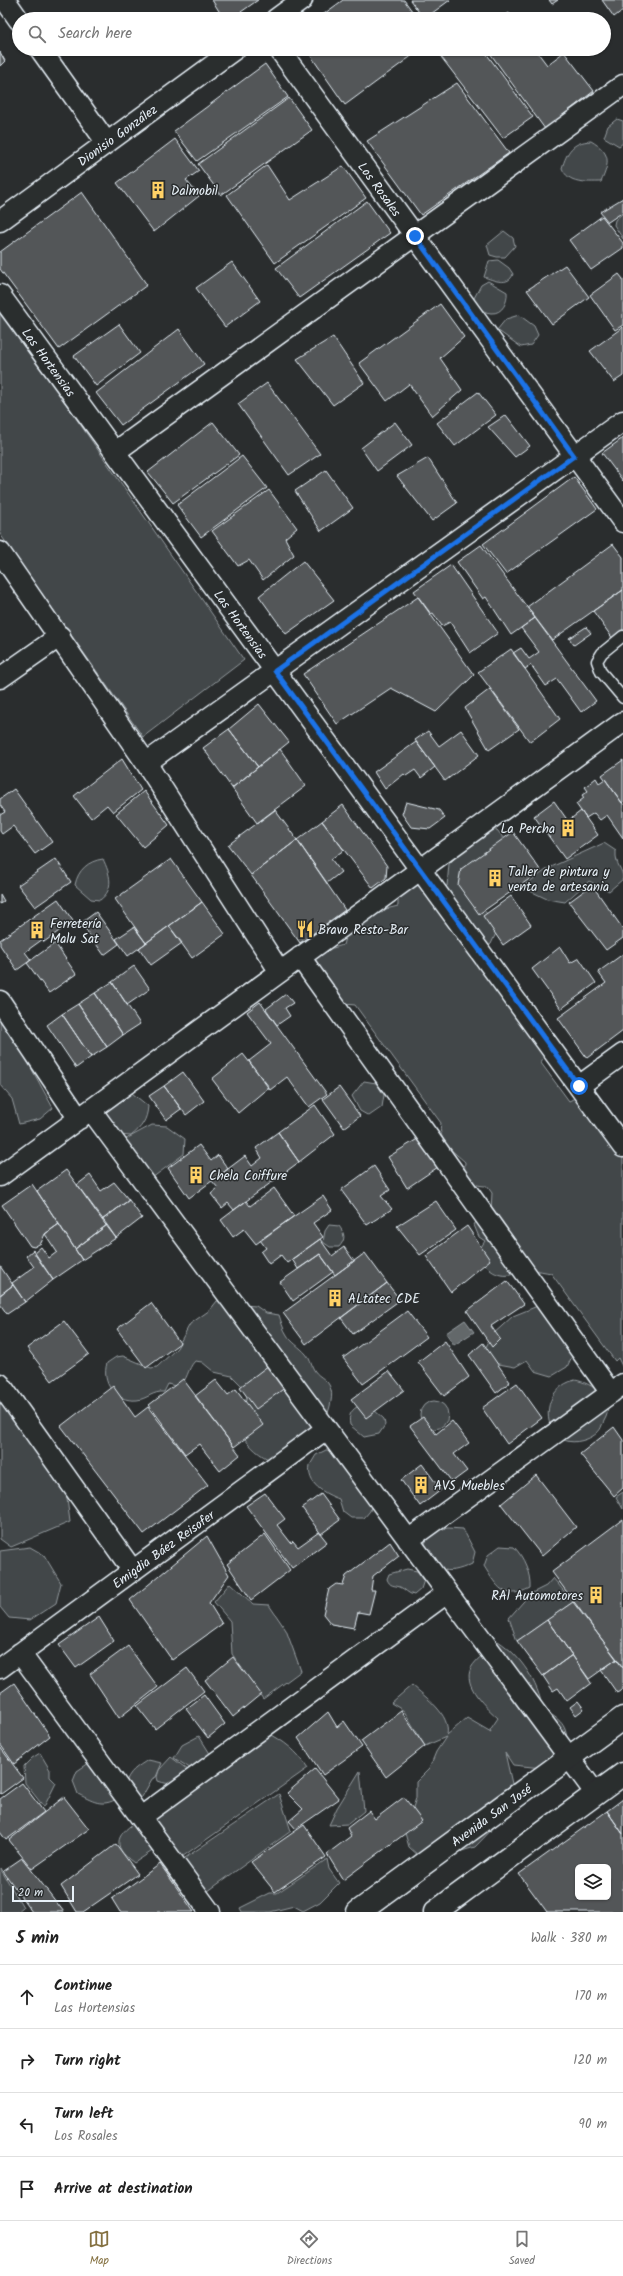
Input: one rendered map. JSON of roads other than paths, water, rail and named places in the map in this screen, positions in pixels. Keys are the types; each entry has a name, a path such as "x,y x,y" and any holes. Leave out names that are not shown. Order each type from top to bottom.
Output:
{"street":[{"path":"5,0 13,12"},
{"path":"286,12 302,0"},
{"path":"45,56 107,143"},
{"name":"Dionisio González","path":"0,221 225,56"},
{"name":"Los Rosales","path":"284,56 623,522"},
{"path":"115,452 623,85"},
{"name":"Las Hortensias","path":"0,295 623,1147"},
{"path":"146,763 623,421"},
{"path":"0,552 60,636 146,763 280,972"},
{"path":"0,678 60,636"},
{"path":"0,1176 623,722"},
{"path":"300,957 617,1388 408,1540"},
{"path":"0,1001 326,1429 596,1794"},
{"path":"579,1086 623,1054"},
{"path":"0,1384 133,1571"},
{"name":"Emigdia Báez Reisofer","path":"0,1668 326,1429"},
{"path":"141,1817 447,1593"},
{"path":"20,1653 210,1912"},
{"name":"Avenida San José","path":"358,1912 623,1718"},
{"path":"441,1910 623,1774"}],"lane":[{"path":"623,636 602,652 597,661 601,672 623,698"}],"place":[{"name":"Dalmobil","path":"158,190"},
{"name":"La Percha","path":"568,828"},
{"name":"Taller de pintura y venta de artesania","path":"495,878"},
{"name":"Bravo Resto-Bar","path":"305,929"},
{"name":"Ferretería Malu Sat","path":"37,930"},
{"name":"Chela Coiffure","path":"196,1175"},
{"name":"ALtatec CDE","path":"335,1298"},
{"name":"AVS Muebles","path":"421,1485"},
{"name":"RAl Automotores","path":"596,1595"}]}
